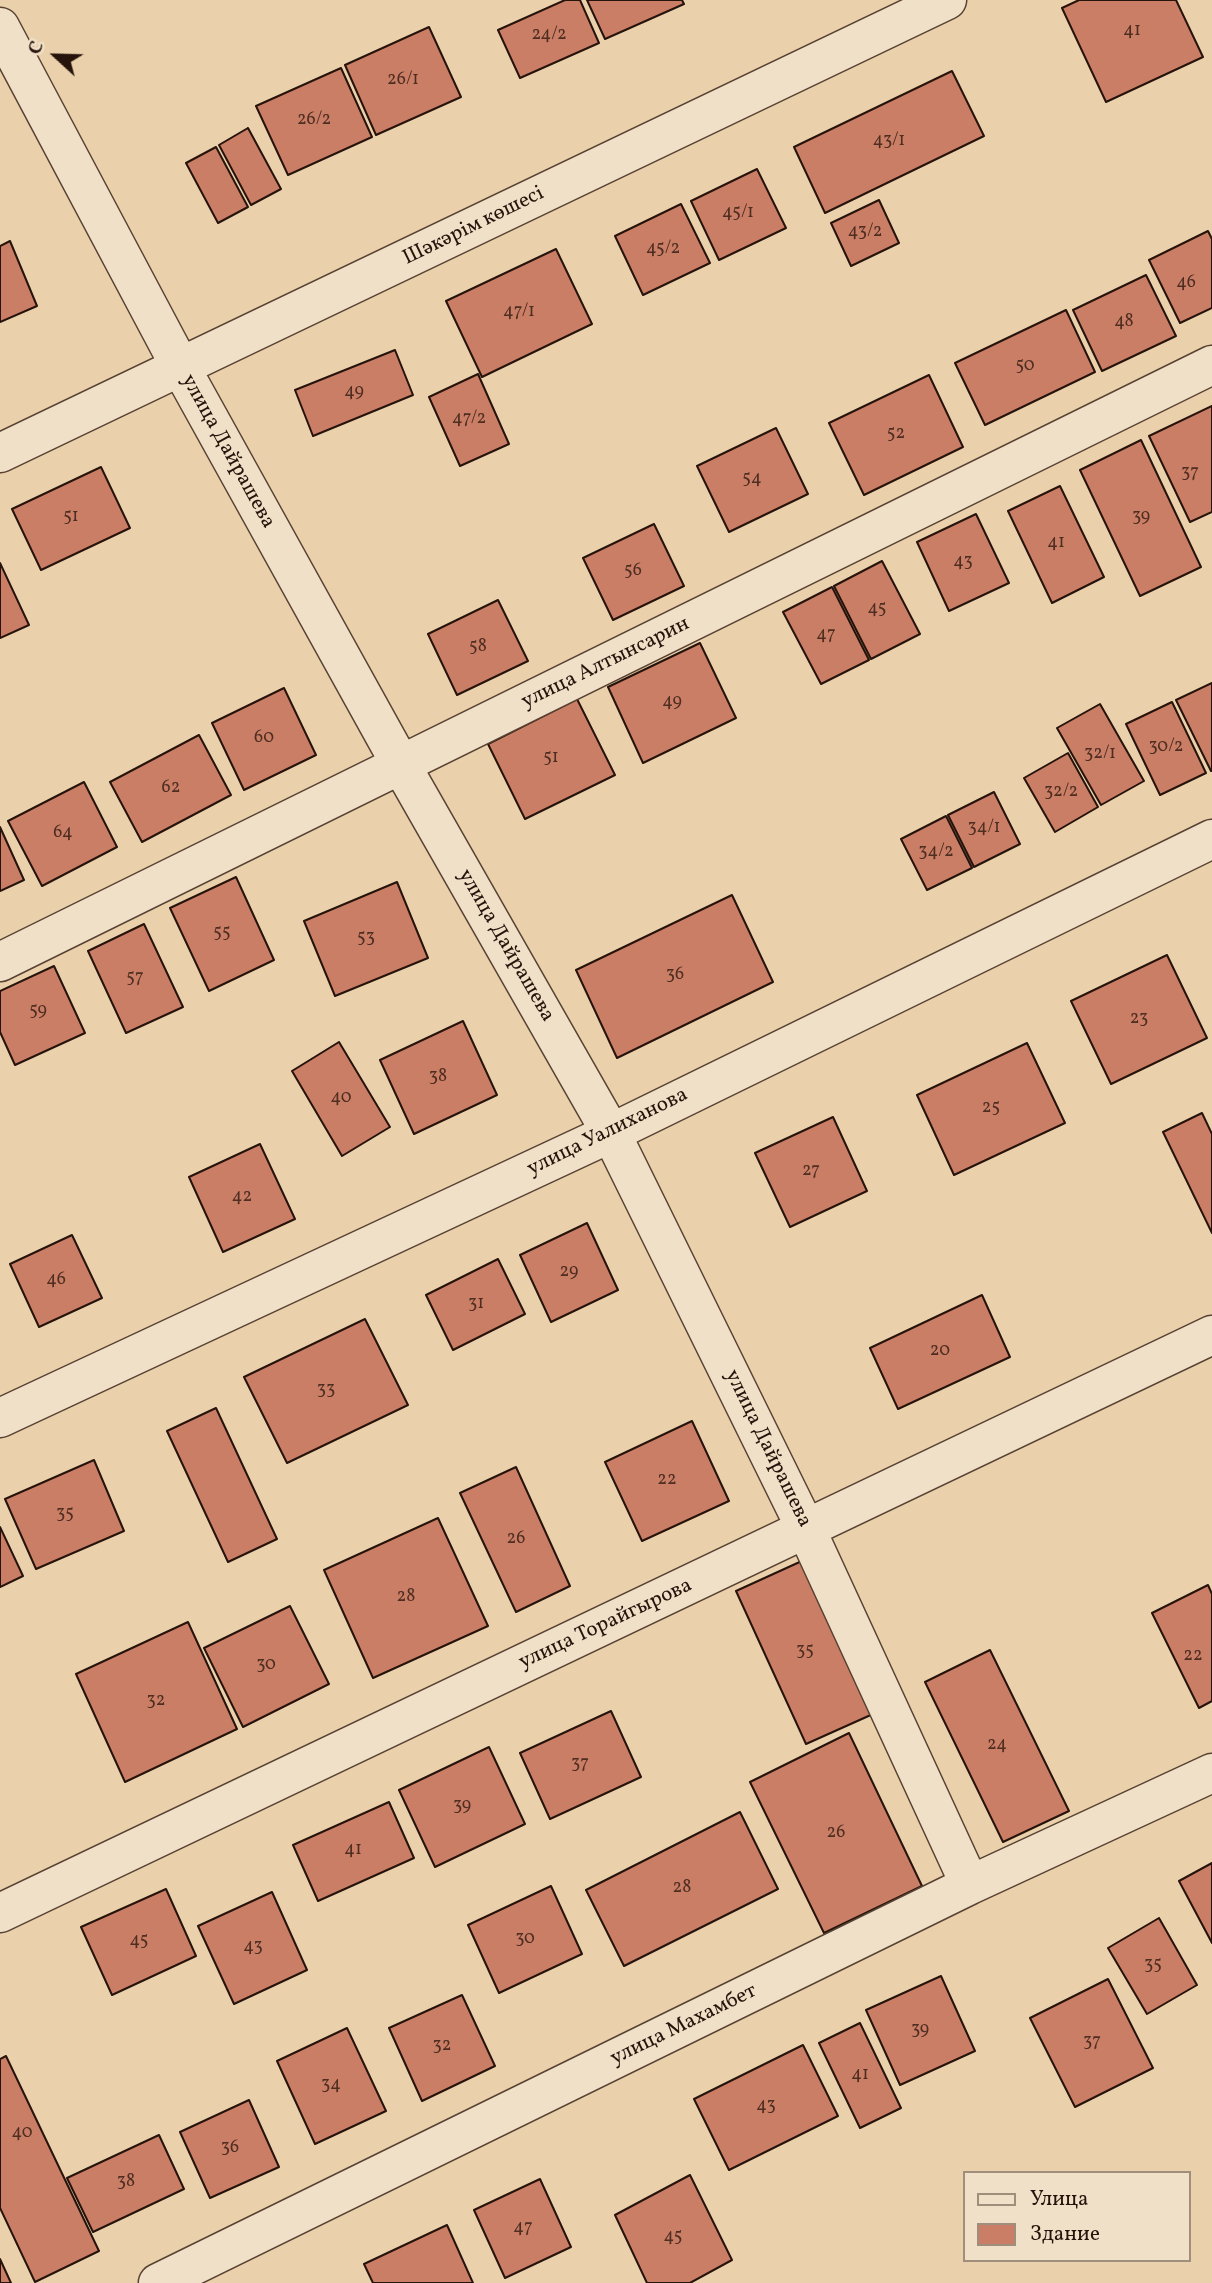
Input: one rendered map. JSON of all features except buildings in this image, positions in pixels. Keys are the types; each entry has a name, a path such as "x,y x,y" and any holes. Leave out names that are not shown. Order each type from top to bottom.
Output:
{"street":[{"name":"Шәкәрім көшесі","path":"0,453 947,0"},
{"name":"улица Дайрашева","path":"0,27 181,368 401,765 611,1133 806,1529 970,1885"},
{"name":"улица Алтынсарин","path":"0,962 1212,365"},
{"name":"улица Уалиханова","path":"0,1418 611,1133 1212,839"},
{"name":"улица Торайгырова","path":"0,1913 1212,1335"},
{"name":"улица Махамбет","path":"158,2283 970,1885 1212,1773"}]}
